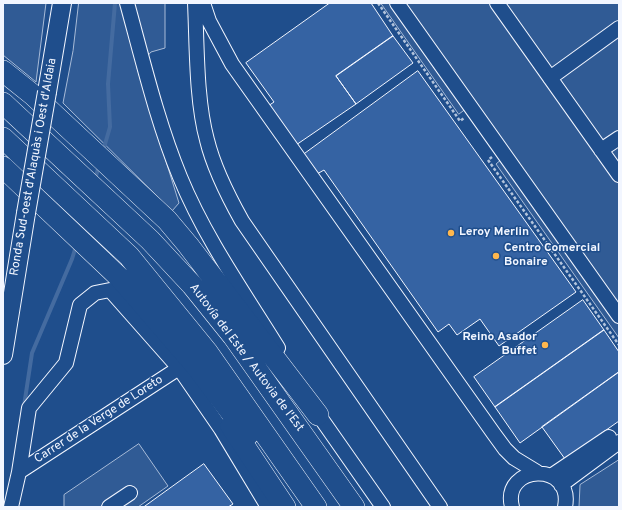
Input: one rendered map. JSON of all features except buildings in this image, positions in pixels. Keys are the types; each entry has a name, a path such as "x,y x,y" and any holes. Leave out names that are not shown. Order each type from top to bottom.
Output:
{"highway":[{"path":"3,71 40,93 167,220 188,245 318,415"},
{"name":"Autovía del Este / Autovia de l'Est","path":"3,103 150,240 192,285 233,336 354,507"},
{"path":"3,138 17,153 129,256 208,353 316,507"},
{"path":"9,173 115,284 163,327 227,406 300,507"},
{"path":"163,327 285,507"}],"main road":[{"name":"Ronda Sud-oest d'Alaquàs i Oest d'Aldaia","path":"3,355 26,213 40,93 62,3"}],"street":[{"path":"127,3 168,146 195,210 318,415 383,507"},
{"path":"195,3 202,111 207,140 228,196 242,221 440,507"},
{"path":"203,3 209,21 232,64 504,449 514,458 537,472 556,480 565,493 565,507"},
{"path":"397,3 619,316"},
{"path":"497,3 619,175"},
{"path":"550,78 619,28"},
{"path":"602,150 619,138"},
{"path":"11,507 19,472 29,408 66,363 80,305 95,293 115,284 179,368 221,429 268,507"},
{"name":"Carrer de la Verge de Loreto","path":"19,472 179,368"},
{"path":"556,480 614,440"},
{"path":"512,507 511,495 514,487 520,479 528,474 537,472"},
{"path":"109,507 130,493"}],"path":[{"path":"378,3 460,121 468,115"},
{"path":"496,154 488,160 619,345"}],"shaded area":[{"path":"3,3 46,3 36,82 3,55"},
{"path":"79,3 165,3 165,48 151,52 137,68 179,203 172,211 63,103 73,51"},
{"path":"381,3 619,3 619,338 496,164 503,158 467,108 459,114"},
{"path":"139,444 168,486 138,507 64,507 64,495"},
{"path":"619,460 619,507 579,507 580,485"}],"waterway":[{"path":"103,151 110,127 108,84 115,3"},
{"path":"95,180 99,165"},
{"path":"24,406 32,353 72,259 76,246"}],"place":[{"name":"Leroy Merlin","path":"451,233"},
{"name":"Centro Comercial Bonaire","path":"496,256"},
{"name":"Reino Asador Buffet","path":"545,345"}]}
